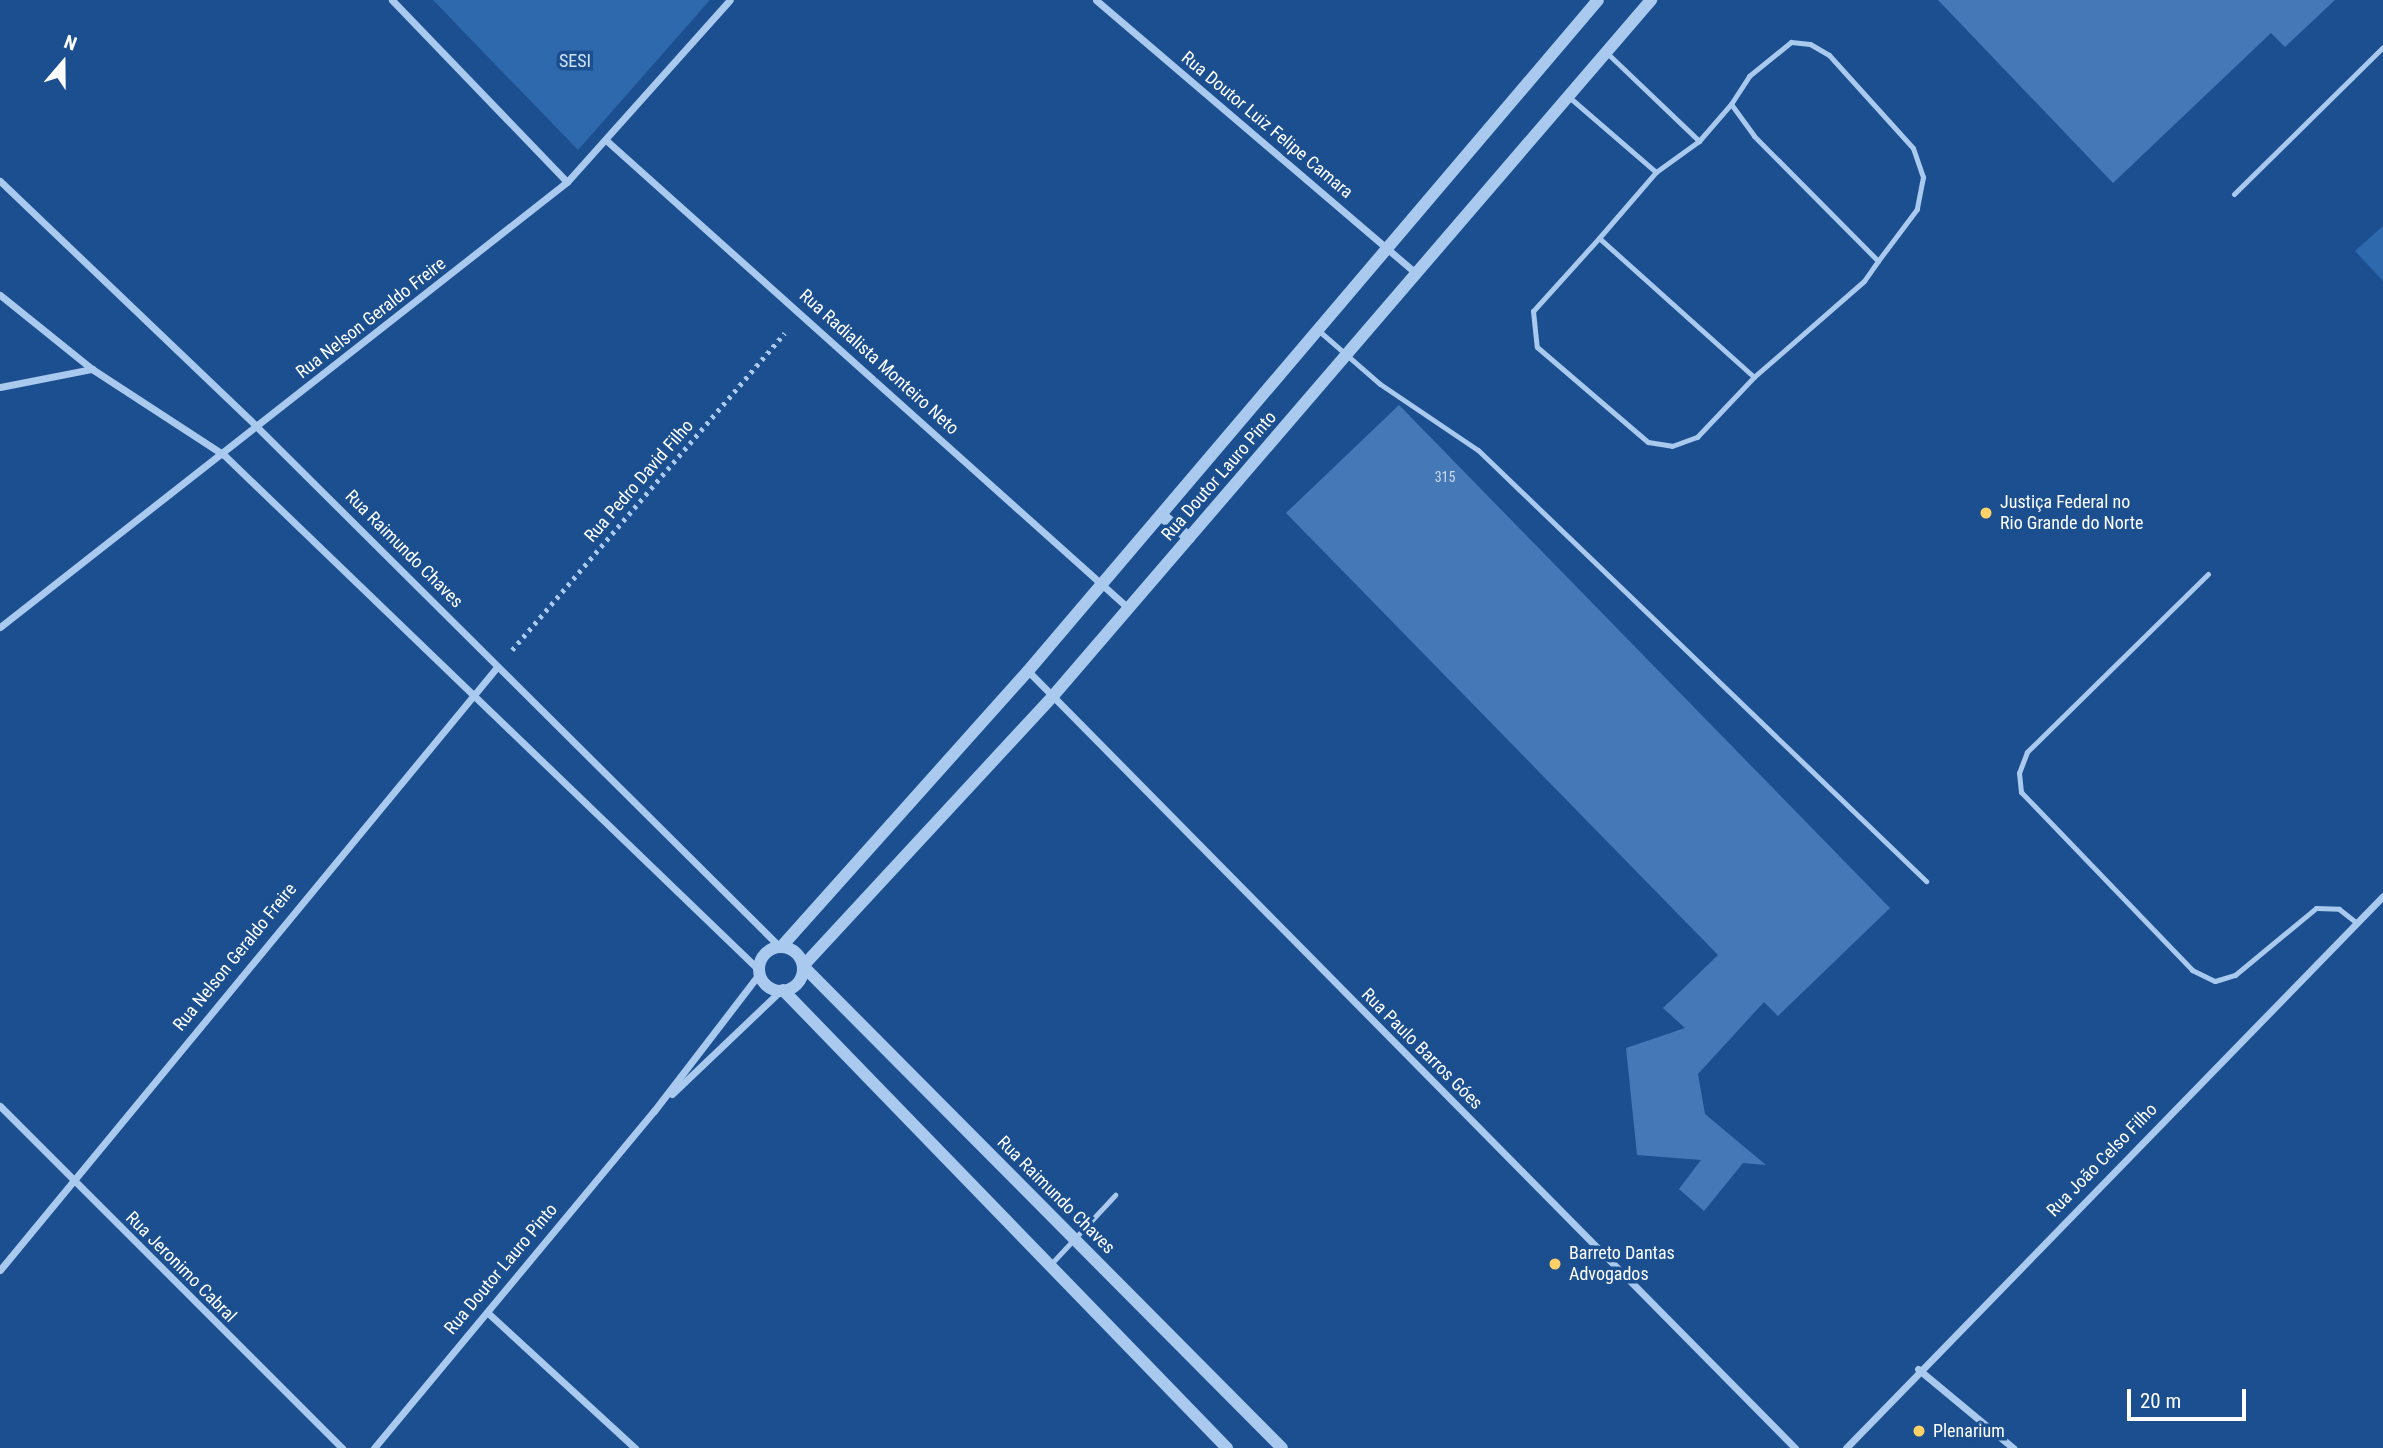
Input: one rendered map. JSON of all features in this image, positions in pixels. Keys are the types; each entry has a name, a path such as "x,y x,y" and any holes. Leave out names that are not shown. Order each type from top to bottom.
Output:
{"street":[{"path":"392,0 567,182"},
{"name":"Rua Nelson Geraldo Freire","path":"0,627 224,454 567,182 607,141 730,0"},
{"name":"Rua Doutor Luiz Felipe Camara","path":"1096,0 1416,273"},
{"name":"Rua Doutor Lauro Pinto","path":"781,946 1028,671 1598,0"},
{"name":"Rua Doutor Lauro Pinto","path":"804,966 1053,696 1651,0"},
{"name":"Rua Radialista Monteiro Neto","path":"607,141 1128,608"},
{"name":"Rua Raimundo Chaves","path":"0,181 257,427 781,946"},
{"path":"0,295 92,369 224,454 475,692 760,972"},
{"path":"0,387 92,369"},
{"path":"1161,515 1189,538"},
{"name":"Rua Nelson Geraldo Freire","path":"0,1270 497,667"},
{"name":"Rua Paulo Barros Góes","path":"1028,671 1795,1448"},
{"name":"Rua João Celso Filho","path":"1846,1448 1918,1369 2383,896"},
{"path":"781,991 802,978 804,966 800,955 781,946 761,959 760,972 763,982 781,991 1227,1448"},
{"name":"Rua Raimundo Chaves","path":"804,966 1276,1446"},
{"name":"Rua Doutor Lauro Pinto","path":"374,1448 654,1111 760,972"},
{"name":"Rua Doutor Lauro Pinto","path":"654,1111 781,991"},
{"name":"Rua Jeronimo Cabral","path":"0,1106 72,1182 342,1448"},
{"path":"488,1313 635,1448"},
{"path":"1918,1369 2013,1448"}],"lane":[{"path":"1791,42 1810,44 1829,55 1913,148 1923,177 1916,209 1864,281 1754,377 1697,437 1672,446 1648,442 1537,347 1533,311 1656,172 1699,141 1731,104 1749,76 1791,42"},
{"path":"2234,194 2383,47"},
{"path":"1606,52 1699,141"},
{"path":"1569,97 1656,172"},
{"path":"1731,104 1754,136 1878,261"},
{"path":"1599,238 1754,377"},
{"path":"1318,330 1398,397 1478,450 1926,881"},
{"path":"2208,574 2026,752 2021,792 2192,970 2215,981 2235,975 2316,908 2339,909 2357,923"},
{"path":"1050,1265 1115,1195"}],"path":[{"name":"Rua Pedro David Filho","path":"497,667 802,314"}],"green space":[{"name":"SESI","path":"433,0 710,0 578,150"},
{"path":"2383,226 2383,281 2355,251"}],"building":[{"path":"1938,0 2335,0 2285,47 2271,33 2113,183"},
{"path":"1399,405 1890,908 1778,1016 1764,1002 1698,1074 1705,1114 1766,1165 1743,1163 1704,1211 1679,1189 1701,1160 1637,1155 1626,1048 1685,1028 1663,1008 1718,955 1286,513"}],"place":[{"name":"Justiça Federal no Rio Grande do Norte","path":"1986,513"},
{"name":"Barreto Dantas Advogados","path":"1555,1264"},
{"name":"Plenarium","path":"1919,1431"}]}
